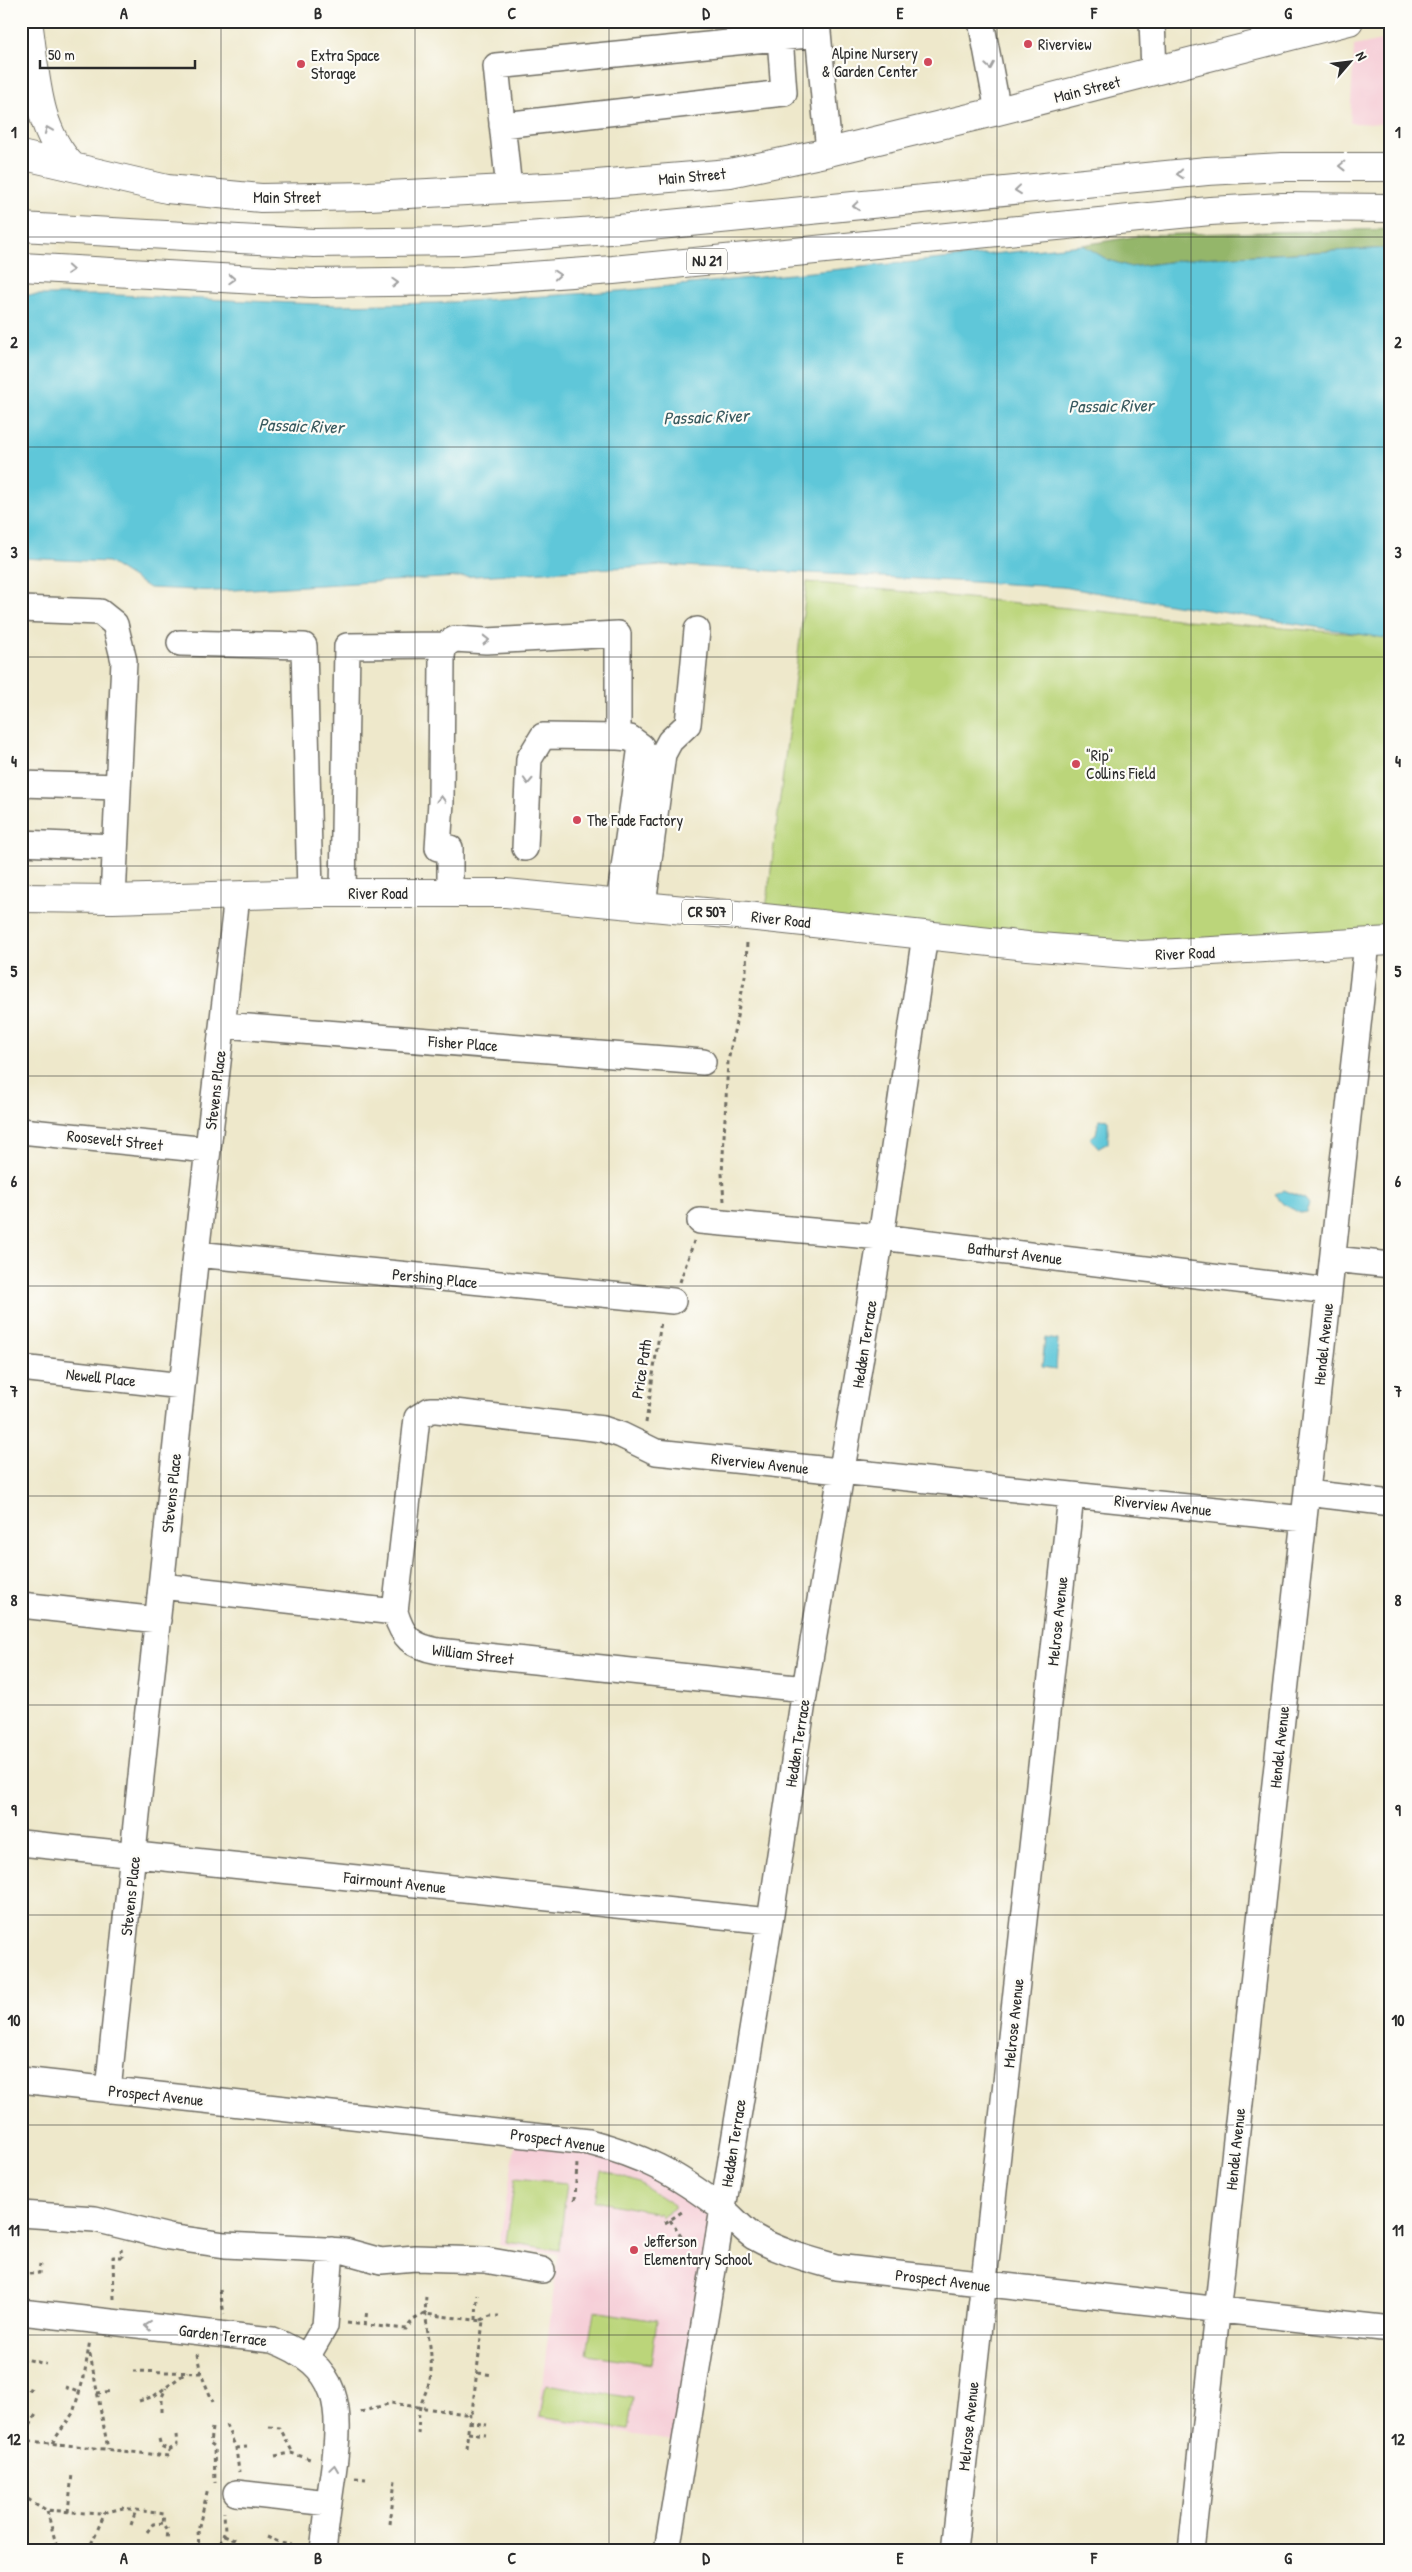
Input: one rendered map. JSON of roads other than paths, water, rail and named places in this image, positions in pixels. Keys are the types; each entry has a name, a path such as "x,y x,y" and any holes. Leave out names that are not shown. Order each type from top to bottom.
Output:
{"main road":[{"path":"28,21 41,108 52,141 73,167"},
{"name":"Main Street","path":"21,154 167,189 262,198 360,196 510,189 730,173 830,152 998,111 1154,71 1312,26 1349,21"},
{"path":"21,122 28,112 38,86"},
{"path":"21,227 314,243 460,241 610,230 1207,172 1282,167 1391,167"},
{"name":"NJ 21","path":"21,267 313,283 462,281 613,270 1210,211 1283,207 1391,208"},
{"name":"River Road","path":"21,898 113,899 310,893 506,893 631,904 1027,946 1141,955 1379,942"}],"street":[{"path":"981,21 998,111"},
{"path":"1152,21 1154,71"},
{"path":"510,189 496,66 780,38 818,27 830,152"},
{"path":"502,125 784,93 780,38"},
{"path":"21,609 100,612 115,624 124,661 118,787 106,846 113,899"},
{"path":"631,904 663,754 670,741 688,724 697,630"},
{"path":"343,893 347,646 444,645 455,639 486,641 618,634 618,737"},
{"path":"180,643 304,646 310,893"},
{"path":"444,645 441,665 441,802 444,848 450,893"},
{"path":"525,848 529,759 542,736 630,738 641,746 631,904"},
{"path":"21,784 118,787"},
{"path":"21,843 106,846"},
{"name":"Stevens Place","path":"108,2090 196,1254 237,896"},
{"name":"Hedden Terrace","path":"667,2551 770,1921 805,1689 881,1237 925,935"},
{"name":"Hendel Avenue","path":"1191,2551 1329,1291 1379,942"},
{"name":"Fisher Place","path":"223,1024 703,1062"},
{"name":"Roosevelt Street","path":"21,1131 208,1150"},
{"name":"Bathurst Avenue","path":"700,1221 881,1237 1329,1291"},
{"name":"Pershing Place","path":"196,1254 673,1301"},
{"path":"1333,1259 1391,1265"},
{"name":"Newell Place","path":"21,1368 182,1386"},
{"name":"Riverview Avenue","path":"394,1612 417,1418 430,1410 602,1429 621,1435 656,1452 1304,1519"},
{"path":"1307,1493 1391,1503"},
{"name":"Melrose Avenue","path":"954,2551 1071,1496"},
{"path":"161,1586 394,1612"},
{"path":"21,1606 158,1620"},
{"name":"William Street","path":"394,1612 400,1630 408,1639 422,1648 438,1651 805,1689"},
{"name":"Fairmount Avenue","path":"21,1843 770,1921"},
{"name":"Prospect Avenue","path":"21,2080 589,2142 627,2151 665,2168 722,2209 753,2236 789,2254 836,2267 1391,2329"},
{"path":"21,2214 95,2219 169,2236 225,2245 345,2251 381,2261 415,2258 485,2260 542,2270"},
{"path":"307,2357 325,2326 331,2250"},
{"name":"Garden Terrace","path":"21,2312 272,2340 293,2348 307,2357 325,2377 334,2395 339,2416 338,2437 318,2502 309,2547"},
{"path":"229,2496 318,2502"}],"water":[{"name":"Passaic River","path":"1083,245 1108,260 1131,267 1199,258 1391,248 1391,639 1062,587 665,565 217,591 149,588 108,562 21,558 21,295 117,295 337,305 437,303 620,291"},
{"path":"1099,1119 1108,1120 1108,1143 1099,1148 1090,1138 1096,1134"},
{"path":"1284,1190 1305,1199 1309,1204 1306,1212 1300,1213 1283,1204 1275,1195"},
{"path":"1045,1338 1058,1340 1056,1369 1042,1367"}],"place":[{"name":"Riverview","path":"1028,44"},
{"name":"Alpine Nursery & Garden Center","path":"928,62"},
{"name":"Extra Space Storage","path":"301,64"},
{"name":"\"Rip\" Collins Field","path":"1076,764"},
{"name":"The Fade Factory","path":"577,820"},
{"name":"Jefferson Elementary School","path":"634,2250"}]}
